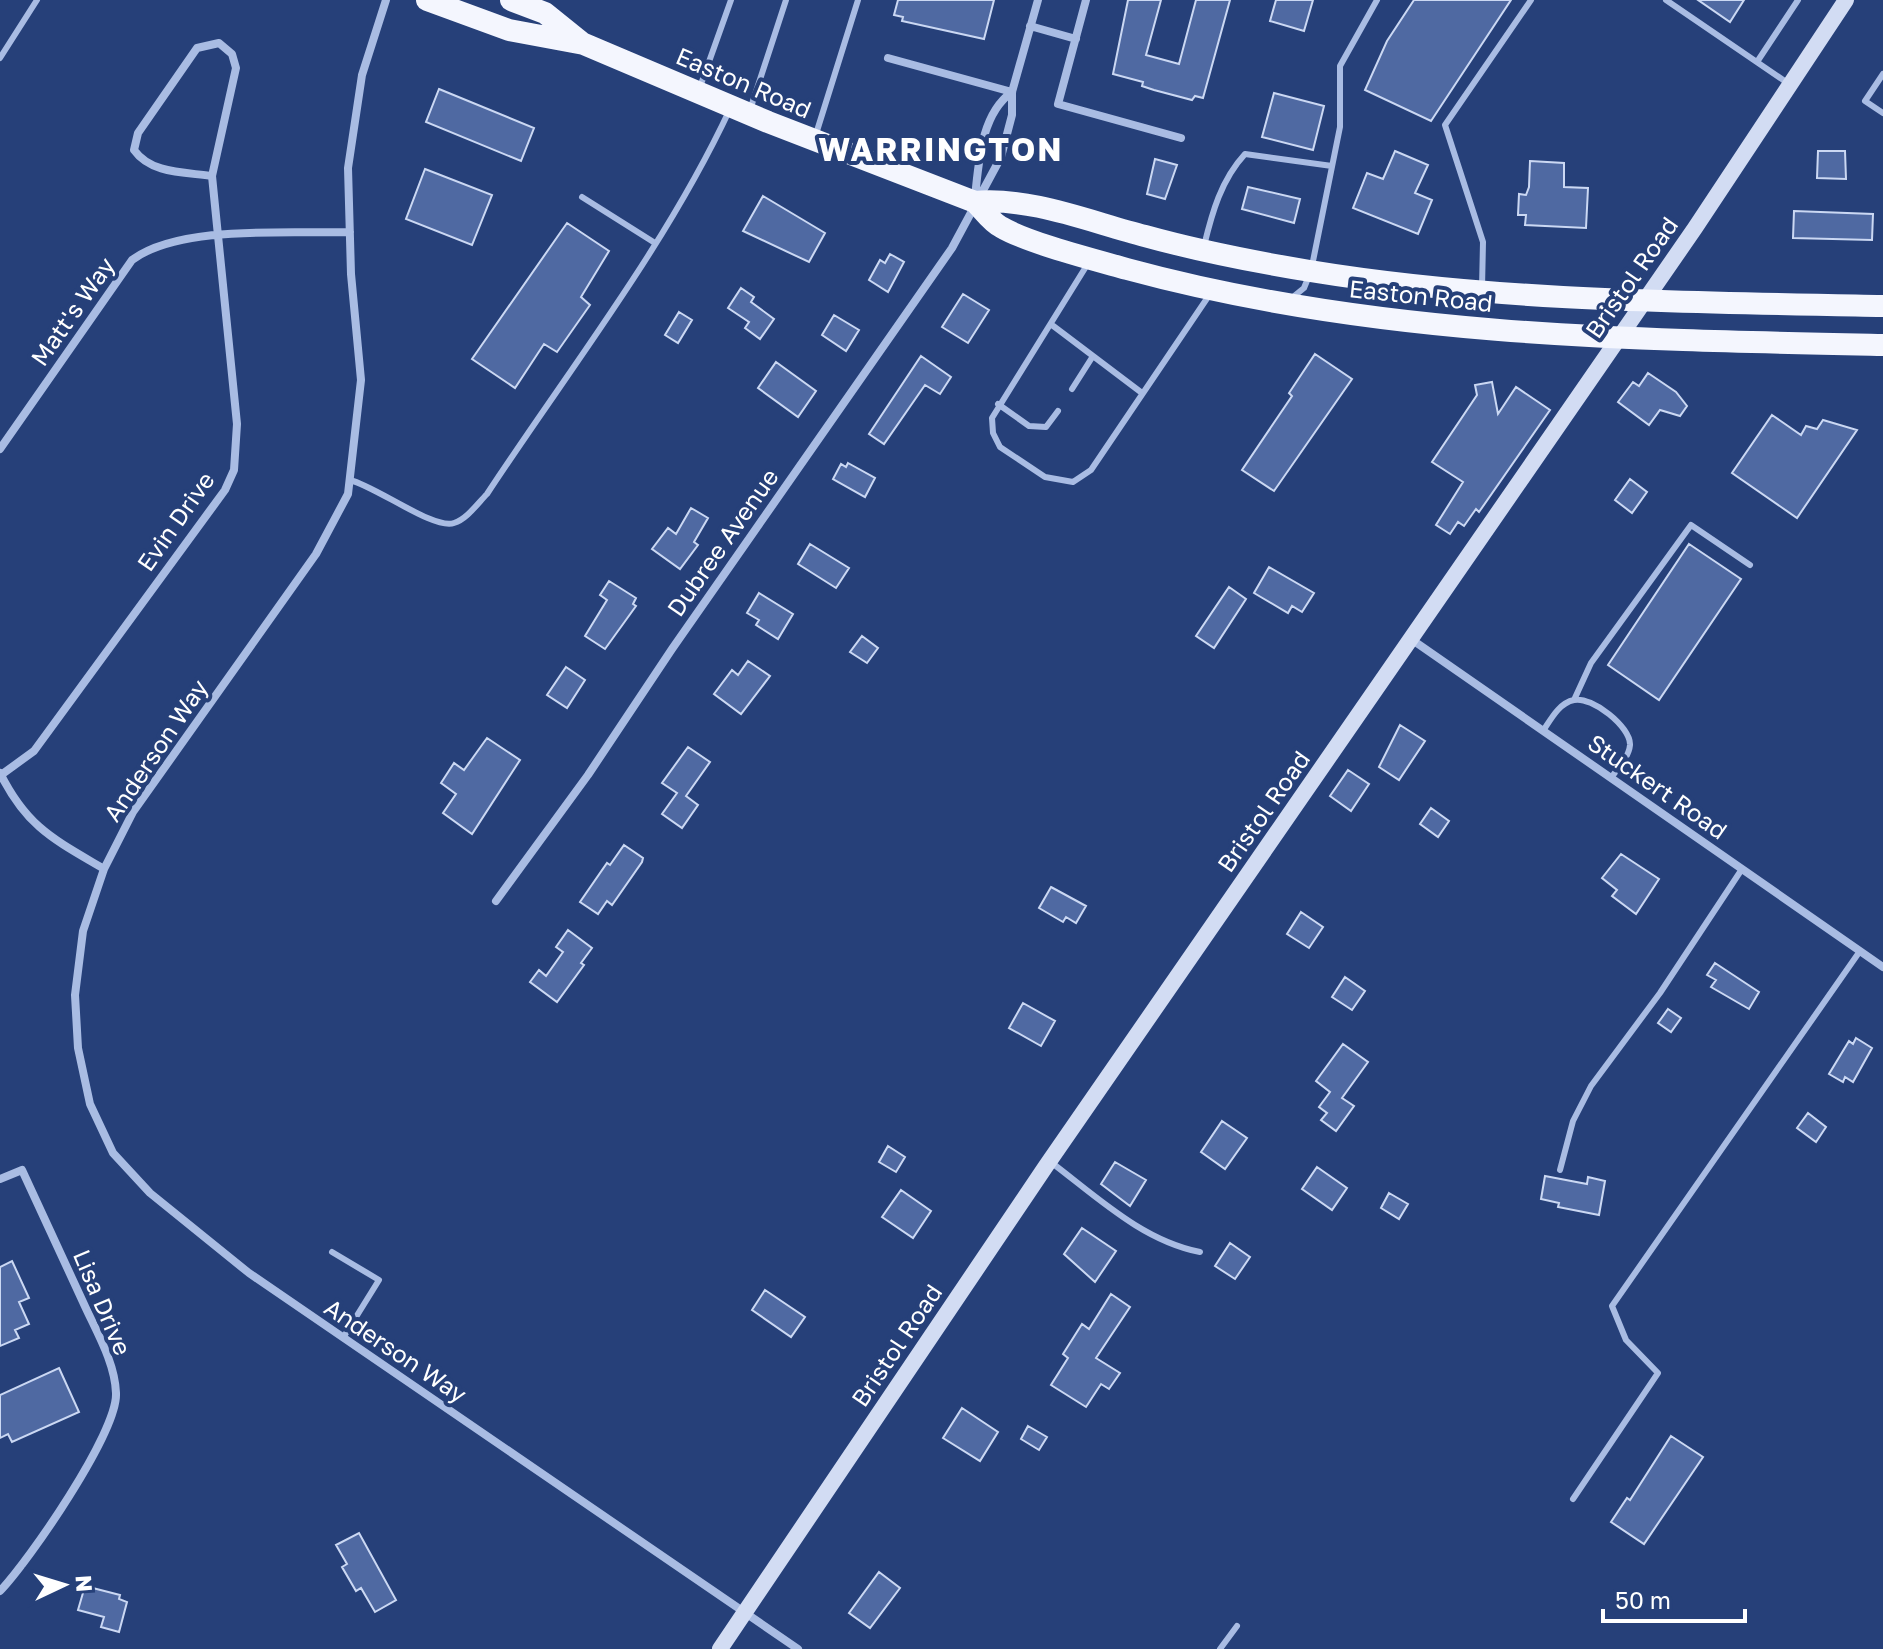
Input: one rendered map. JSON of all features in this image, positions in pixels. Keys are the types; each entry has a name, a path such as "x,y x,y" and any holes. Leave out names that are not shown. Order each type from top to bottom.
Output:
{"highway":[{"name":"Easton Road","path":"427,0 509,30 584,44 740,110 975,202 1000,227 1091,258 1213,290 1274,303 1407,322 1620,335 1883,345"},
{"name":"Easton Road","path":"511,0 545,13 584,44"},
{"name":"Easton Road","path":"975,202 1008,199 1203,250 1311,271 1482,291 1883,306"}],"main road":[{"name":"Bristol Road","path":"720,1649 1049,1161 1645,299 1846,0"}],"street":[{"name":"Anderson Way","path":"386,0 362,75 348,168 361,380 348,494 316,554 133,812 104,869 83,931 75,995 78,1048 90,1104 113,1153 150,1193 249,1273 798,1649"},
{"path":"975,202 981,154 993,110 1012,92 1038,0"},
{"path":"1086,0 1058,104 1181,138"},
{"path":"1030,26 1076,39"},
{"name":"Evin Drive","path":"0,774 34,751 225,490 234,470 237,424 212,176 236,68 232,54 219,43 197,48 138,133 134,150 143,163 155,167 212,176"},
{"path":"888,58 1012,92"},
{"name":"Dubree Avenue","path":"496,901 588,775 672,649 952,248 1001,157 1012,115 1012,92"},
{"name":"Matt's Way","path":"0,449 132,260 149,247 219,237 350,232"},
{"name":"Stuckert Road","path":"1411,639 1883,967"},
{"path":"0,774 24,815 48,836 104,869"},
{"name":"Lisa Drive","path":"0,1179 22,1170 107,1355 116,1392 115,1410 89,1459 58,1512 0,1591"}],"lane":[{"path":"699,91 731,0"},
{"path":"350,480 371,485 430,520 445,525 457,523 487,494 767,69 786,0"},
{"path":"814,139 858,0"},
{"path":"1274,303 1291,298 1304,288 1311,271 1340,127 1340,66 1377,0"},
{"path":"1482,291 1483,242 1445,125 1531,0"},
{"path":"1666,0 1789,84"},
{"path":"1757,62 1798,0"},
{"path":"0,58 37,3"},
{"path":"1883,74 1865,101 1883,113"},
{"path":"1203,250 1212,213 1231,170 1245,154 1332,166"},
{"path":"582,197 655,243"},
{"path":"1091,258 1052,325 998,404 992,427 1000,447 1045,477 1073,482 1091,470 1213,290"},
{"path":"1052,325 1142,393"},
{"path":"1072,389 1093,356"},
{"path":"998,404 1029,426 1046,427 1058,411"},
{"path":"1574,700 1591,663 1691,525 1750,565"},
{"path":"1543,731 1559,707 1574,700 1589,701 1627,731 1630,744 1626,756 1611,778"},
{"path":"1560,1170 1573,1121 1591,1086 1623,1038 1660,993 1742,869"},
{"path":"1573,1499 1658,1373 1626,1340 1612,1306 1860,951"},
{"path":"1049,1161 1125,1218 1174,1247 1200,1252"},
{"path":"332,1252 379,1280 343,1338"},
{"path":"1220,1649 1237,1626"}],"building":[{"path":"898,0 994,0 984,39 902,21 903,17 894,15"},
{"path":"1128,0 1161,0 1146,55 1179,64 1196,0 1230,0 1203,98 1195,96 1192,100 1154,90 1142,86 1143,82 1113,74"},
{"path":"1276,0 1313,0 1304,31 1270,21"},
{"path":"1414,0 1511,0 1431,121 1365,90 1387,41"},
{"path":"1698,0 1744,0 1730,22"},
{"path":"439,89 534,128 521,161 426,122"},
{"path":"1274,93 1324,106 1313,150 1262,137"},
{"path":"1395,151 1428,165 1415,193 1432,200 1418,234 1353,208 1367,173 1383,179"},
{"path":"1818,151 1845,151 1846,179 1817,178"},
{"path":"1155,159 1177,165 1165,199 1147,194"},
{"path":"1530,161 1564,163 1564,187 1588,188 1586,228 1525,225 1526,215 1518,215 1519,194 1526,195 1529,187"},
{"path":"425,169 492,195 472,245 406,219"},
{"path":"1248,187 1300,199 1294,223 1242,209"},
{"path":"763,196 825,233 809,262 743,231"},
{"path":"1794,211 1873,214 1872,240 1793,238"},
{"path":"567,223 609,251 581,297 590,305 557,352 544,344 515,388 472,359"},
{"path":"890,254 904,262 888,292 869,280 880,260 885,263"},
{"path":"741,288 754,297 751,302 774,319 760,339 745,328 749,322 728,308"},
{"path":"963,294 989,310 968,343 942,327"},
{"path":"679,312 692,320 678,343 665,335"},
{"path":"834,315 859,330 846,351 822,335"},
{"path":"1315,354 1352,379 1274,491 1242,470 1292,396 1289,393"},
{"path":"921,356 951,377 940,394 925,385 884,444 869,434"},
{"path":"776,362 816,391 798,417 758,388"},
{"path":"1648,373 1676,392 1687,406 1680,416 1660,410 1649,425 1618,402 1633,382 1639,386"},
{"path":"1492,382 1498,414 1516,387 1550,410 1479,512 1476,509 1464,526 1458,522 1450,534 1436,525 1463,482 1432,462 1477,395 1475,385"},
{"path":"1772,415 1801,435 1806,426 1817,429 1823,420 1857,430 1797,518 1732,473"},
{"path":"848,463 875,478 865,497 833,479 841,464 846,467"},
{"path":"1630,479 1647,492 1632,513 1615,500"},
{"path":"691,508 708,518 694,542 698,545 680,569 652,549 668,528 676,534"},
{"path":"810,544 849,568 836,588 798,564"},
{"path":"1689,544 1741,579 1659,700 1608,665"},
{"path":"1269,567 1314,593 1302,612 1292,606 1288,613 1254,593"},
{"path":"609,581 636,598 633,604 636,606 605,649 585,636 607,600 600,595"},
{"path":"1229,587 1246,599 1214,648 1196,636"},
{"path":"759,593 793,614 778,639 756,625 759,620 747,613"},
{"path":"862,636 878,648 867,663 850,652"},
{"path":"748,661 770,676 741,714 714,694 732,670 738,675"},
{"path":"566,667 585,680 567,708 547,695"},
{"path":"1400,725 1425,741 1399,780 1379,767"},
{"path":"487,738 520,760 472,834 443,813 456,794 441,783 454,763 464,770"},
{"path":"688,747 710,762 686,796 698,805 682,828 662,814 677,793 662,783"},
{"path":"1348,770 1369,784 1351,811 1330,796"},
{"path":"1431,808 1449,821 1438,837 1420,824"},
{"path":"624,845 643,858 642,862 612,905 607,901 598,914 580,902 607,863 610,865"},
{"path":"1621,854 1659,879 1636,914 1612,896 1617,890 1602,878"},
{"path":"1051,887 1086,906 1076,923 1066,917 1063,922 1039,908"},
{"path":"1301,912 1323,927 1309,948 1287,934"},
{"path":"568,930 592,948 581,963 584,965 557,1002 530,982 539,970 546,976 563,952 556,947"},
{"path":"1715,963 1759,992 1749,1009 1711,987 1716,980 1707,975"},
{"path":"1345,977 1365,991 1352,1010 1332,997"},
{"path":"1023,1003 1055,1021 1041,1046 1009,1028"},
{"path":"1668,1009 1681,1018 1671,1032 1658,1023"},
{"path":"1856,1038 1872,1048 1853,1082 1845,1077 1843,1082 1829,1074 1849,1041 1853,1044"},
{"path":"1343,1044 1368,1062 1342,1098 1354,1106 1336,1131 1321,1120 1327,1113 1319,1107 1330,1092 1316,1081"},
{"path":"1808,1113 1826,1127 1816,1142 1797,1128"},
{"path":"1222,1121 1247,1138 1225,1169 1201,1152"},
{"path":"888,1146 905,1157 896,1172 879,1162"},
{"path":"1115,1162 1146,1180 1130,1206 1101,1184"},
{"path":"1317,1167 1347,1188 1332,1210 1302,1189"},
{"path":"1545,1176 1587,1184 1588,1177 1605,1181 1599,1215 1558,1207 1559,1203 1541,1199"},
{"path":"901,1190 931,1211 913,1238 882,1217"},
{"path":"1389,1193 1408,1204 1399,1219 1381,1208"},
{"path":"1082,1228 1116,1251 1095,1282 1064,1254"},
{"path":"1230,1243 1250,1257 1235,1279 1215,1266"},
{"path":"12,1261 29,1298 19,1302 29,1324 15,1330 19,1338 0,1346 0,1267"},
{"path":"765,1290 805,1317 791,1337 752,1310"},
{"path":"1111,1294 1130,1307 1096,1358 1120,1373 1109,1389 1101,1384 1086,1407 1051,1385 1068,1358 1063,1354 1082,1324 1089,1329"},
{"path":"59,1368 79,1412 12,1442 8,1434 0,1438 0,1395"},
{"path":"962,1408 998,1432 980,1461 943,1438"},
{"path":"1028,1426 1047,1437 1039,1450 1021,1439"},
{"path":"1671,1436 1703,1457 1644,1544 1611,1522 1627,1498 1630,1500"},
{"path":"359,1533 396,1600 375,1612 361,1588 356,1591 342,1567 347,1564 336,1545"},
{"path":"879,1572 900,1588 870,1628 849,1613"},
{"path":"85,1586 120,1595 119,1599 127,1602 119,1632 101,1627 104,1617 78,1610"}],"district":[{"name":"WARRINGTON","path":"941,149"}]}
